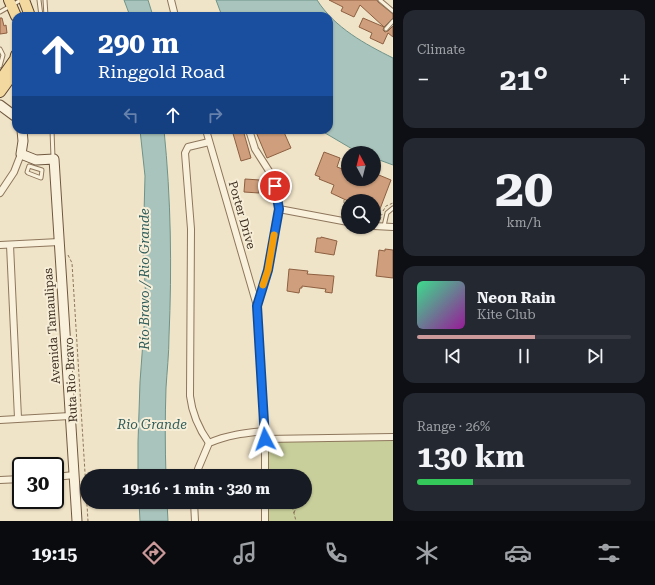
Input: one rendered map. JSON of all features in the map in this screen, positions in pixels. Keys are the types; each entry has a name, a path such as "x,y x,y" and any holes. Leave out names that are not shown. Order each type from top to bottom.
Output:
{"main road":[{"path":"23,0 28,12"},
{"path":"11,2 15,12"},
{"path":"1,71 12,59"},
{"path":"0,92 12,76"}],"street":[{"path":"170,0 174,12"},
{"path":"0,105 12,115"},
{"path":"0,193 14,172 21,154 22,134"},
{"name":"Porter Drive","path":"207,134 257,306"},
{"path":"250,134 255,149 269,171 275,186 279,209 268,270 257,306 265,439 265,469"},
{"path":"209,142 188,147 185,153 190,229 190,396 191,405 200,430 209,443"},
{"path":"21,154 35,163 54,159"},
{"name":"Avenida Tamaulipas","path":"54,159 77,521"},
{"path":"279,209 341,221"},
{"path":"381,227 393,227"},
{"path":"0,245 59,242"},
{"path":"10,245 18,418"},
{"path":"0,420 70,416"},
{"path":"198,469 209,443 219,438 235,434 264,431"},
{"path":"265,439 393,437"},
{"path":"64,476 74,475"},
{"path":"0,480 12,479"},
{"path":"194,509 195,521"},
{"path":"265,509 265,521"}],"lane":[{"path":"0,12 11,2 23,0"},
{"path":"39,0 40,12"},
{"path":"45,0 46,12"},
{"path":"380,0 393,11"},
{"path":"386,29 393,21"},
{"path":"0,49 3,55 1,71"},
{"name":"Avenida Tamaulipas","path":"52,134 54,159"},
{"path":"35,163 42,170 40,178 27,172 29,166 35,163"},
{"path":"384,228 387,213 393,208"}],"path":[{"name":"Ruta Rio Bravo","path":"66,252 72,262 88,521"},
{"path":"292,509 296,521"},
{"path":"294,514 296,509"}],"green space":[{"path":"393,436 393,521 266,521 265,509 312,509 312,469 265,469 265,439"}],"water":[{"path":"124,0 148,0 152,12 128,12"},
{"path":"216,0 317,0 326,12 220,12"},
{"path":"333,19 361,41 393,58 393,165 381,161 381,146 347,146 327,134 333,134"},
{"name":"Rio Grande","path":"140,134 164,134 171,259 169,343 165,410 166,469 138,469 140,382 146,300 143,251 145,176"},
{"path":"139,509 167,509 168,521 140,521"}],"building":[{"path":"329,0 377,0 393,14 393,18 384,27 360,5 354,17 341,11 343,7"},
{"path":"0,18 2,18 4,26 6,25 7,33 0,34"},
{"path":"363,18 384,27 383,30 385,32 393,26 393,37 388,33 383,44 370,38 372,33 359,27"},
{"path":"233,134 244,134 251,158 241,161"},
{"path":"257,134 285,134 291,148 267,158"},
{"path":"324,152 340,158 337,167 341,168 341,186 381,186 381,176 391,180 381,206 381,194 341,194 341,198 331,193 334,185 319,179 320,177 315,175"},
{"path":"245,179 260,180 259,193 244,192"},
{"path":"321,237 337,241 334,255 315,252 317,238"},
{"path":"385,249 393,250 393,278 376,276 379,250 385,251"},
{"path":"289,269 308,271 307,274 334,276 332,293 325,292 326,289 302,286 299,293 287,291"}],"slow traffic":[{"path":"263,285 268,270 274,235"}],"route":[{"path":"265,439 257,306 268,270 279,209 275,186"}],"water label":[{"name":"Río Bravo / Rio Grande","path":"144,279"}]}
